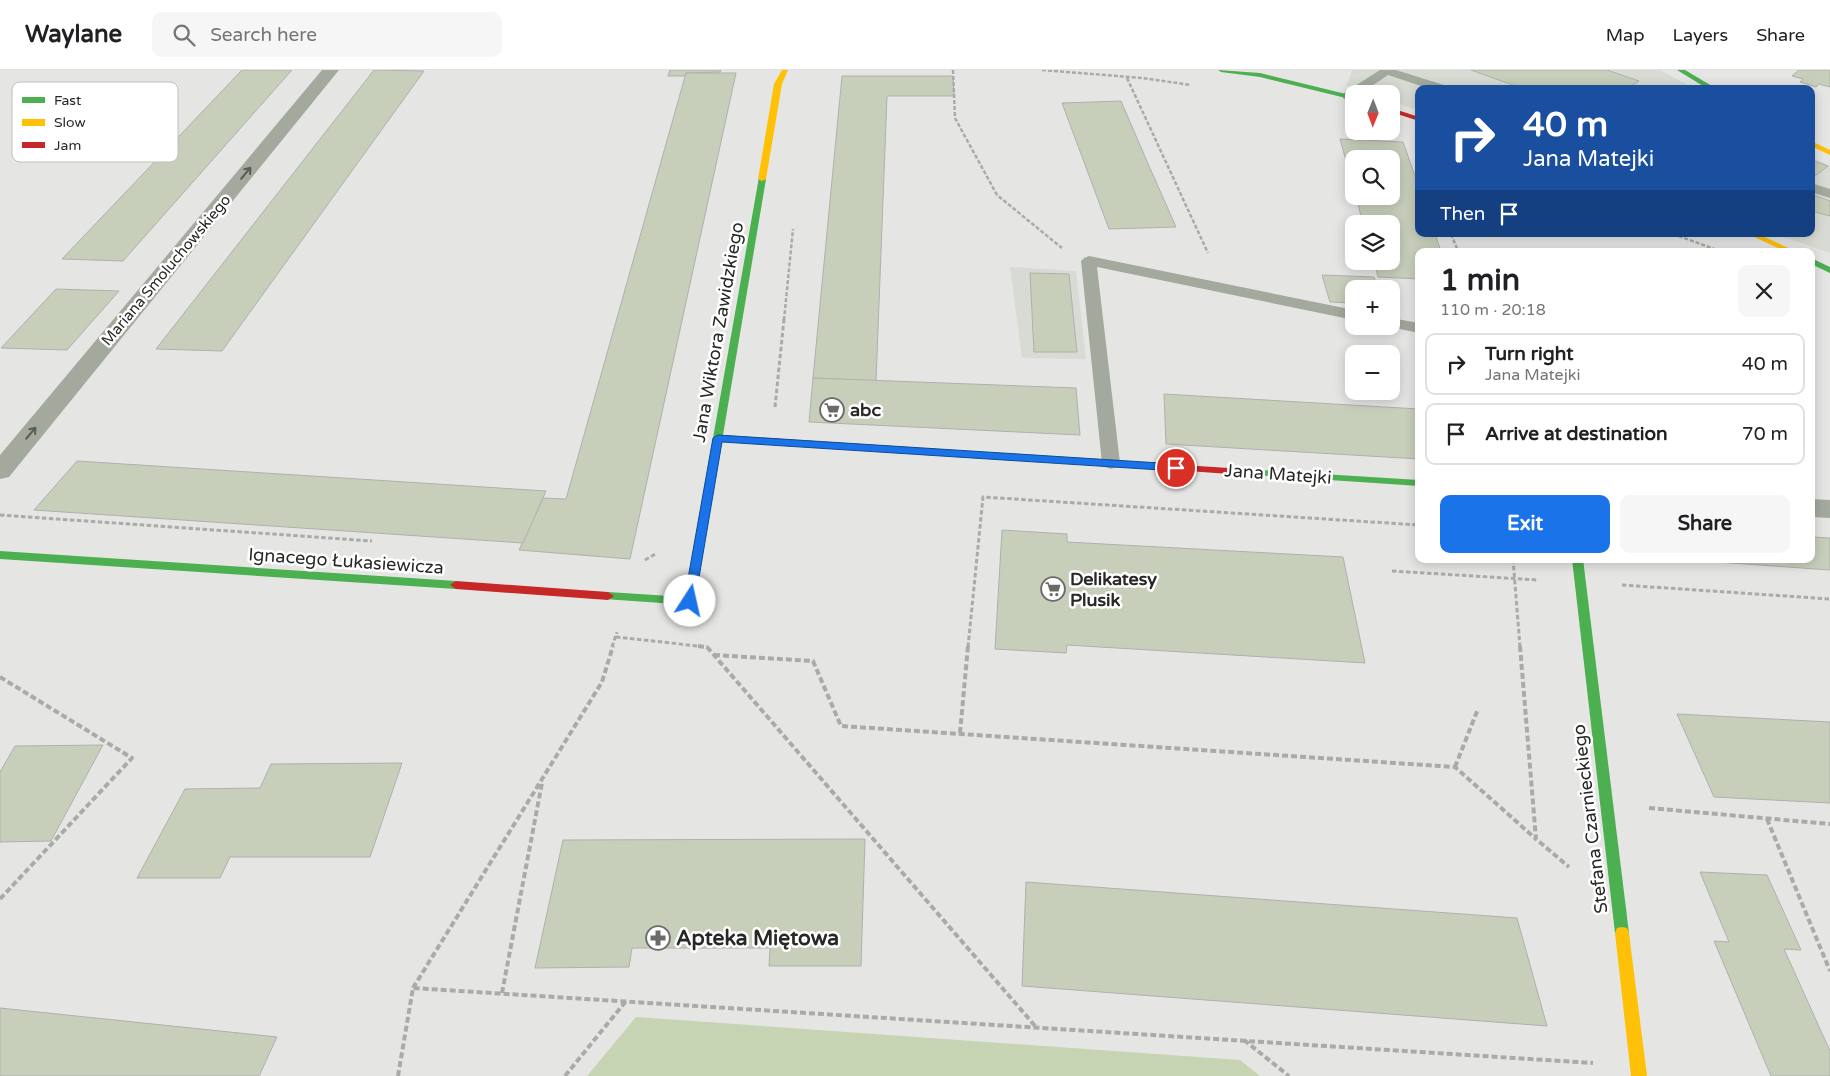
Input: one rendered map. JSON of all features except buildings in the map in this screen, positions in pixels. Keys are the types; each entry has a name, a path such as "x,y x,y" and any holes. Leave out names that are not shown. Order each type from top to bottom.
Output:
{"street":[{"name":"Mariana Smoluchowskiego","path":"0,471 331,70"},
{"name":"Jana Wiktora Zawidzkiego","path":"690,601 778,84 785,70"},
{"path":"1221,70 1260,74 1345,95"},
{"path":"1680,70 1707,85"},
{"path":"1400,113 1415,117"},
{"path":"1815,145 1830,153"},
{"path":"1759,237 1784,248"},
{"path":"1815,263 1830,270"},
{"name":"Jana Matejki","path":"718,438 1415,483"},
{"path":"1815,508 1830,509"},
{"name":"Ignacego Łukasiewicza","path":"0,555 690,601"},
{"name":"Stefana Czarnieckiego","path":"1577,563 1638,1071"}],"lane":[{"path":"1368,85 1387,71 1431,85"},
{"path":"1815,188 1830,194"},
{"path":"1111,463 1089,261 1345,313"},
{"path":"1400,325 1415,327"}],"path":[{"path":"953,70 955,118 997,195 1067,252 1089,261"},
{"path":"1127,78 1224,288"},
{"path":"794,223 774,418 804,444"},
{"path":"1681,237 1712,248"},
{"path":"960,734 983,497 1415,525"},
{"path":"1513,563 1536,839"},
{"path":"398,1076 413,988 602,682 628,597"},
{"path":"616,637 707,647 1036,1027"},
{"path":"714,655 813,661 842,726 1455,767 1619,910"},
{"path":"0,677 132,758 0,899"},
{"path":"1455,767 1478,709"},
{"path":"502,993 542,780"},
{"path":"1606,804 1830,824"},
{"path":"1767,819 1830,971"},
{"path":"413,988 1244,1040 1638,1071"},
{"path":"564,1076 626,1001"},
{"path":"1244,1040 1290,1076"}],"shaded area":[{"path":"1350,70 1660,70 1688,85 1415,85 1415,110 1400,104 1400,85 1346,85 1352,71"},
{"path":"1815,159 1830,166 1830,253 1783,237 1815,237"},
{"path":"1010,267 1076,271 1086,359 1022,358"}],"green space":[{"path":"636,1017 1240,1060 1260,1076 587,1076"}],"traffic: fast":[{"path":"1221,70 1260,75 1345,96"},
{"path":"1680,70 1707,85"},
{"path":"608,596 690,601 762,179"},
{"path":"1815,263 1830,270"},
{"path":"718,438 1106,463"},
{"path":"1244,472 1415,483"},
{"path":"0,555 456,585"},
{"path":"1577,563 1622,933"}],"traffic: slow":[{"path":"762,179 778,84 785,70"},
{"path":"1815,145 1830,153"},
{"path":"1759,237 1784,248"},
{"path":"1622,933 1639,1076"}],"traffic: jam":[{"path":"1400,113 1415,118"},
{"path":"1106,463 1244,472"},
{"path":"456,585 608,596"}],"place":[{"name":"abc","path":"832,410"},
{"name":"Delikatesy Plusik","path":"1053,589"},
{"name":"Apteka Miętowa","path":"658,938"}],"route":[{"path":"690,601 718,438 1176,468"}]}
